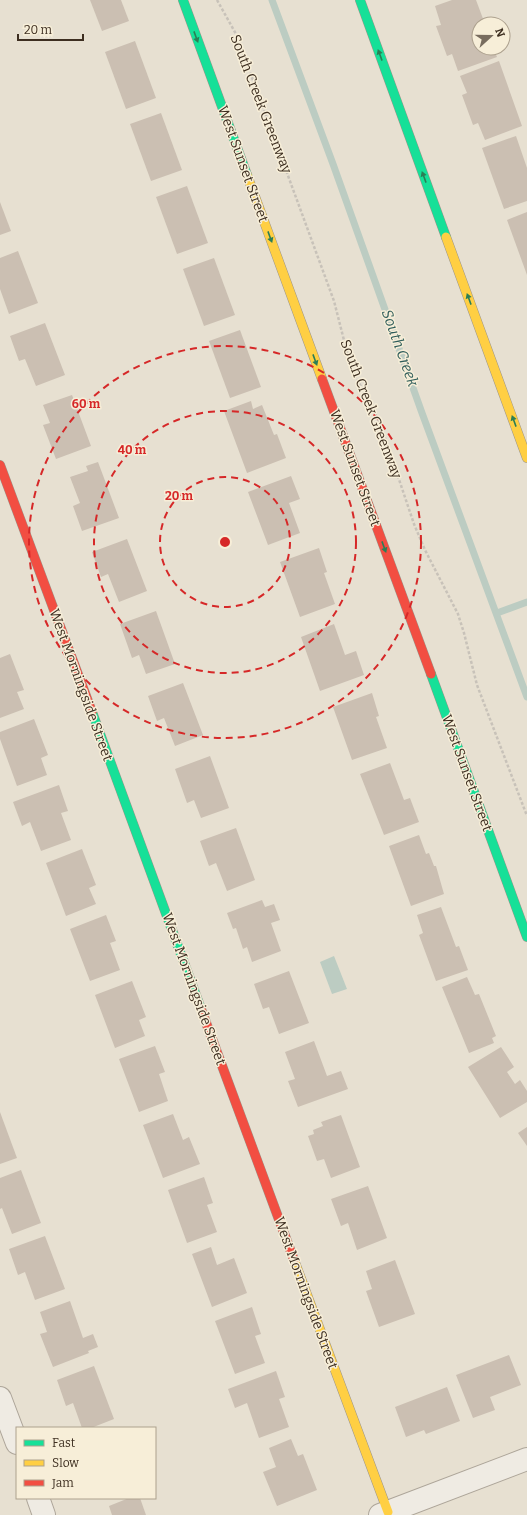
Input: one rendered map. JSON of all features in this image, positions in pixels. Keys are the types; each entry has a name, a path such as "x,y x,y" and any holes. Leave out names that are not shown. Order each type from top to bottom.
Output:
{"main road":[{"name":"West Sunset Street","path":"183,0 527,937"},
{"path":"360,0 527,458"},
{"name":"West Morningside Street","path":"0,465 384,1514"}],"street":[{"path":"0,1398 16,1440"},
{"path":"384,1514 527,1459"},
{"path":"38,1499 44,1515"}],"path":[{"name":"South Creek Greenway","path":"217,0 236,34 329,286 355,376 380,423 412,517 425,550 458,614 477,685 527,816"}],"shaded area":[{"path":"334,956 347,989 332,994 320,962"}],"building":[{"path":"90,0 121,0 129,21 102,31"},
{"path":"452,0 476,0 482,16 471,16 471,56 497,57 458,71 452,54 447,56 436,26 441,25 435,6"},
{"path":"135,41 156,98 126,109 105,52"},
{"path":"499,61 522,126 485,140 478,123 473,125 462,95 467,93 460,76"},
{"path":"161,113 182,170 151,181 130,124"},
{"path":"516,136 527,168 527,201 504,209 482,148"},
{"path":"187,186 208,243 177,254 156,197"},
{"path":"0,202 11,231 0,235"},
{"path":"527,212 527,275 507,220"},
{"path":"18,251 38,303 9,314 0,289 0,258"},
{"path":"214,258 235,315 204,326 183,269"},
{"path":"45,323 65,375 36,386 25,359 19,361 10,336"},
{"path":"240,330 261,387 230,398 209,341"},
{"path":"72,395 91,446 56,459 43,425 50,423 43,405"},
{"path":"251,401 253,409 262,405 274,435 277,434 286,458 247,473 224,411"},
{"path":"98,462 119,518 82,531 73,506 80,503 70,477 88,471 86,466"},
{"path":"291,476 300,499 289,503 300,533 268,545 248,492"},
{"path":"127,539 147,591 119,602 108,574 101,577 92,552"},
{"path":"319,548 327,572 324,573 335,604 300,617 280,562"},
{"path":"156,611 175,664 146,674 139,655 132,658 120,624"},
{"path":"334,624 345,655 356,651 364,675 320,691 301,637"},
{"path":"10,654 24,690 17,692 24,709 0,718 0,658"},
{"path":"183,683 203,735 175,746 164,718 157,721 148,696"},
{"path":"372,693 379,716 376,717 387,748 352,760 333,707"},
{"path":"34,719 48,755 41,758 47,775 17,786 0,739 0,732"},
{"path":"210,756 229,808 201,818 194,800 187,803 175,769"},
{"path":"390,763 404,800 410,798 419,822 384,835 360,774"},
{"path":"59,785 68,811 61,813 71,840 41,851 30,822 22,826 13,802"},
{"path":"236,828 255,880 227,891 216,863 209,866 200,841"},
{"path":"419,835 426,854 429,853 434,866 436,866 444,894 411,906 389,846"},
{"path":"82,849 96,885 89,888 96,904 66,916 46,863"},
{"path":"262,900 265,907 274,904 280,920 271,923 281,951 252,962 247,947 243,949 236,928 233,929 227,913"},
{"path":"441,907 456,947 459,946 468,970 436,981 419,935 423,933 417,915"},
{"path":"106,915 116,941 110,943 120,970 90,981 70,929"},
{"path":"289,971 309,1023 279,1034 269,1007 263,1009 254,984"},
{"path":"467,977 475,995 479,994 496,1036 492,1038 494,1043 469,1053 442,987"},
{"path":"132,981 146,1017 139,1020 145,1036 115,1048 95,995"},
{"path":"314,1041 327,1076 341,1071 348,1089 298,1107 288,1081 295,1079 285,1052"},
{"path":"155,1046 165,1072 159,1074 168,1101 139,1112 119,1059"},
{"path":"501,1047 514,1067 507,1072 515,1084 520,1080 527,1091 527,1102 500,1118 468,1067"},
{"path":"0,1112 17,1158 0,1164"},
{"path":"173,1114 183,1140 189,1137 200,1164 163,1178 143,1125"},
{"path":"341,1115 360,1167 331,1178 324,1159 317,1161 308,1136 314,1134 313,1130 323,1126 321,1122"},
{"path":"527,1127 527,1146 518,1133"},
{"path":"21,1170 41,1223 12,1234 2,1208 0,1209 0,1178"},
{"path":"204,1177 213,1203 207,1205 217,1232 187,1243 168,1190"},
{"path":"368,1186 387,1238 357,1250 348,1223 341,1226 331,1199"},
{"path":"45,1236 65,1289 35,1300 25,1272 18,1275 9,1249"},
{"path":"211,1247 217,1265 234,1258 247,1293 212,1307 192,1254"},
{"path":"395,1260 415,1314 379,1327 366,1291 372,1289 366,1271"},
{"path":"70,1301 83,1338 93,1334 98,1347 88,1351 89,1353 53,1367 40,1334 47,1332 40,1312"},
{"path":"252,1307 261,1334 255,1336 265,1363 235,1374 215,1321"},
{"path":"509,1355 521,1385 490,1397 495,1410 473,1418 456,1375"},
{"path":"94,1366 114,1419 94,1427 82,1427 73,1403 66,1406 57,1380"},
{"path":"276,1371 285,1397 279,1399 289,1427 259,1438 247,1403 235,1408 228,1389"},
{"path":"447,1387 460,1421 426,1434 424,1430 406,1437 395,1407"},
{"path":"291,1439 298,1456 303,1454 317,1490 277,1506 263,1472 276,1467 269,1448"},
{"path":"126,1499 140,1499 146,1515 112,1515 109,1506"}],"waterway":[{"name":"South Creek","path":"272,0 527,697"},
{"path":"497,613 527,602"}],"traffic: fast":[{"path":"183,0 247,175"},
{"path":"360,0 446,237"},
{"path":"431,674 527,937"},
{"path":"92,712 201,1009"}],"traffic: slow":[{"path":"247,175 322,379"},
{"path":"446,237 527,458"},
{"path":"294,1260 388,1512"}],"traffic: jam":[{"path":"322,379 431,674"},
{"path":"0,465 92,712"},
{"path":"201,1009 294,1260"}]}
